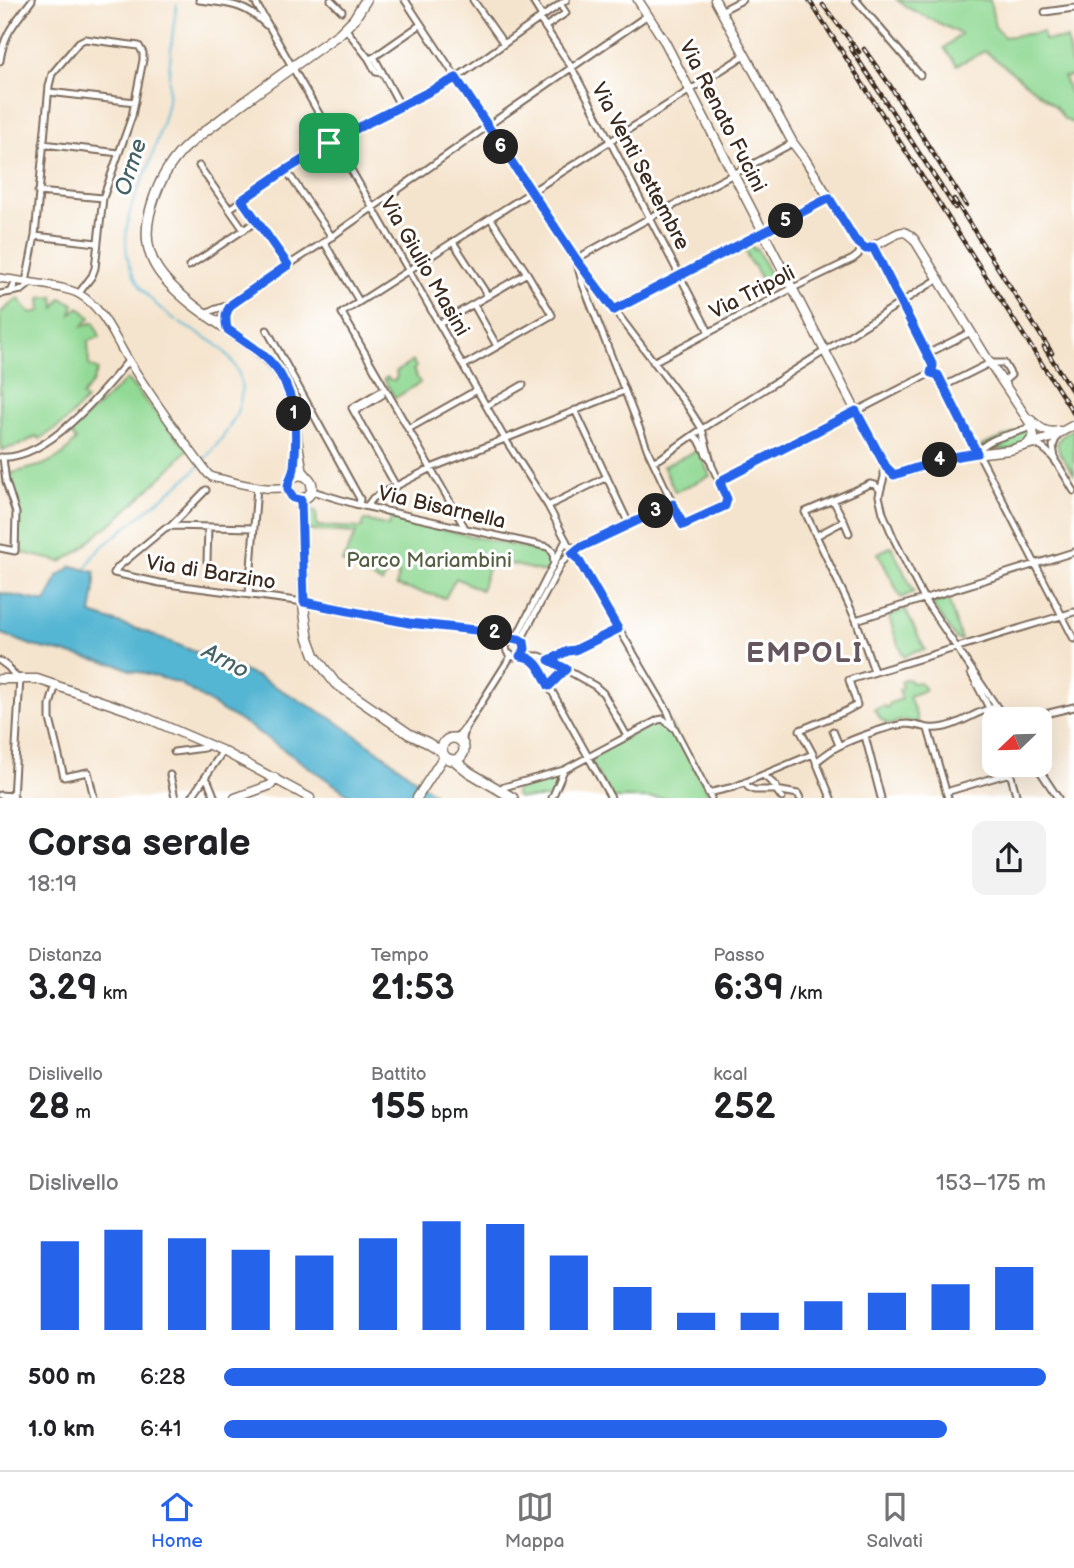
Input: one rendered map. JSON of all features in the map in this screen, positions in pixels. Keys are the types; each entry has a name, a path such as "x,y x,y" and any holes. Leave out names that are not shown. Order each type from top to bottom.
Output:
{"main road":[{"name":"Via Renato Fucini","path":"638,0 660,32 884,465 894,475"},
{"path":"715,0 793,143 855,240 866,249 905,232 914,239 1032,426 1034,436 1028,445"},
{"path":"297,441 290,483 292,496 301,500 307,498 312,491 312,485 301,466 295,415 280,375 256,350 173,289 156,268 150,255 147,231 152,201 168,168 179,153 345,28 365,1"},
{"path":"1025,415 1044,431 1066,429"},
{"path":"894,475 947,458 1010,450 1066,429"},
{"path":"290,483 299,475 308,478"},
{"path":"301,500 304,602 308,637 315,656 326,673 351,695 513,798"},
{"path":"0,679 37,679 133,712 208,743 310,798"},
{"path":"417,737 429,740 459,740 464,748 440,765 419,798"},
{"path":"449,739 442,746 450,756"},
{"path":"235,798 271,785 275,778"}],"street":[{"path":"0,61 2,38 32,0"},
{"path":"199,0 246,9 255,14 273,33"},
{"name":"Via Giulio Masini","path":"254,0 486,407 568,543"},
{"path":"331,0 342,10"},
{"path":"405,0 576,259 688,407 702,429 712,466"},
{"path":"473,0 505,44"},
{"name":"Via Venti Settembre","path":"532,0 611,141 709,332"},
{"path":"721,11 743,0"},
{"path":"856,0 920,75"},
{"path":"229,209 334,140 456,78 563,2 566,13 545,27"},
{"path":"1045,12 1074,8"},
{"path":"211,318 219,309 232,304 332,237 648,15"},
{"path":"371,58 420,25"},
{"path":"345,28 371,58 376,72 382,72 401,107"},
{"path":"0,294 22,289 29,283 52,74 79,42 85,39 139,46 143,60 132,116 103,198 95,268 79,293"},
{"path":"465,528 342,313 745,55"},
{"path":"49,89 135,102"},
{"path":"576,259 650,217 793,143"},
{"path":"43,144 119,153"},
{"path":"199,166 244,230"},
{"path":"286,170 332,237"},
{"path":"38,192 103,198"},
{"path":"614,310 829,198"},
{"path":"242,200 288,265"},
{"path":"463,366 552,315 491,219"},
{"path":"189,266 257,221"},
{"path":"35,236 97,243"},
{"path":"324,242 359,301"},
{"path":"453,242 488,296"},
{"name":"Via Tripoli","path":"653,362 853,259 862,247"},
{"path":"873,247 928,354 933,366 931,373"},
{"path":"576,259 582,282 624,391 683,525 725,506 727,499 699,440 694,436"},
{"path":"439,324 527,273"},
{"path":"0,278 66,289 79,293 94,306 128,361 212,477 279,489 290,483"},
{"path":"653,461 938,279"},
{"path":"10,292 16,281"},
{"path":"211,318 225,314 232,304"},
{"path":"474,305 497,346"},
{"path":"225,314 227,329"},
{"path":"267,330 360,499 359,505"},
{"path":"928,354 971,332"},
{"path":"0,548 16,551 16,513 1,457 37,448 66,427 100,395 128,361"},
{"path":"944,386 990,363"},
{"path":"720,483 931,373 938,375 1074,639"},
{"path":"486,407 523,386"},
{"path":"408,429 477,390"},
{"path":"386,391 352,408 396,486"},
{"path":"367,506 373,498 430,468 624,391"},
{"path":"575,410 629,524"},
{"path":"977,453 983,445 992,440 1032,426"},
{"path":"1057,464 1053,446 1066,429"},
{"path":"1028,445 1043,447 1074,491"},
{"path":"884,465 879,496 894,539 924,599 978,678 990,707"},
{"path":"881,487 884,480 894,475"},
{"path":"548,506 607,477"},
{"path":"874,671 856,620 805,512 870,485 881,487"},
{"path":"249,596 257,486"},
{"path":"171,526 206,490"},
{"name":"Via Bisarnella","path":"312,491 359,505 548,548 553,552 554,564"},
{"path":"833,500 849,533"},
{"path":"611,798 537,664 526,656 512,656 506,649 507,643 516,639 562,562 579,548 673,504"},
{"path":"816,536 844,521"},
{"path":"171,526 253,528"},
{"name":"Via di Barzino","path":"171,526 165,528 114,573 160,583 304,602 409,623 498,634 516,639"},
{"path":"207,561 208,527"},
{"path":"516,639 554,564 568,543 573,548 579,548"},
{"path":"856,620 1074,552"},
{"path":"572,554 578,559 668,712 709,796 813,754"},
{"path":"831,798 800,730 857,705 849,680 1074,611"},
{"path":"549,660 618,629"},
{"path":"516,639 531,656 549,660 595,686 603,693 627,736"},
{"path":"520,656 525,649"},
{"path":"449,739 460,734 466,727 512,656"},
{"path":"961,656 989,704 996,707"},
{"path":"0,661 19,678 13,797 0,795"},
{"path":"549,686 566,669"},
{"path":"56,684 50,705 50,719 64,777 88,772 94,798"},
{"path":"816,762 839,745 865,736 901,725 928,729 962,722 989,704"},
{"path":"1052,712 1074,707"},
{"path":"500,791 504,787 564,770 658,720 663,719 675,729"},
{"path":"463,745 466,727"},
{"path":"928,729 947,795 1001,777"},
{"path":"834,732 839,745"},
{"path":"865,736 881,798"},
{"path":"174,752 204,748 208,743"},
{"path":"191,798 223,751"},
{"path":"552,798 564,770"},
{"path":"170,775 175,798"},
{"path":"763,775 776,786 782,798"},
{"path":"1011,777 1017,798"},
{"path":"1044,777 1058,798"},
{"path":"205,778 215,798"},
{"path":"745,782 754,790 798,793 800,798"}],"green space":[{"path":"897,0 990,0 995,27 1004,37 1043,32 1044,40 1067,39 1073,76 1064,77 1074,106 1074,124 1064,119 1056,107 985,51 957,65 944,48 961,34"},
{"path":"751,243 754,250 757,249 774,282 765,288 747,257 744,247"},
{"path":"54,297 55,308 61,298 74,304 71,314 79,307 90,317 83,326 94,322 100,337 88,341 89,365 98,370 82,396 86,400 65,422 40,439 37,436 2,450 0,313 18,298 30,313 41,311 40,298"},
{"path":"413,361 416,367 413,370 420,383 395,398 384,379 387,377 395,380 396,372"},
{"path":"127,379 189,448 117,519 82,549 61,562 15,551 16,513 5,475 43,465 63,455 76,440 70,432"},
{"path":"1032,426 1032,441 1010,450 979,449 983,445"},
{"path":"1074,429 1074,474 1060,454 1057,443 1062,436"},
{"path":"698,450 710,476 675,492 663,466"},
{"name":"Parco Mariambini","path":"305,509 316,511 317,526 362,528 364,520 389,526 391,518 546,553 551,564 547,573 491,559 481,590 456,578 445,598 396,586 399,574 388,572 382,583 342,562 356,533 307,530"},
{"path":"892,546 914,592 901,598 878,553"},
{"path":"948,598 961,640 956,639 931,603"},
{"path":"905,609 925,650 904,657 889,616"},
{"path":"904,679 912,683 920,682 925,690 909,696 919,723 903,720 889,725 874,709 884,706 888,708 890,703 902,699 899,690"},
{"path":"658,720 669,722 711,798 611,798 588,757"},
{"path":"564,770 552,798 519,798 515,795 516,789"}],"water":[{"name":"Arno","path":"72,566 95,572 91,614 146,632 258,677 331,718 440,798 354,798 246,724 179,683 119,665 33,646 0,633 0,593 46,602 58,576"}],"waterway":[{"name":"Orme","path":"177,5 167,106 148,168 133,202 126,239 131,270 139,284 161,309 177,321"},
{"name":"Orme","path":"180,323 213,342 231,360 239,375 242,390 234,419 202,462"},
{"name":"Orme","path":"87,567 103,546 199,466"}],"railway":[{"path":"809,0 1074,414"},
{"path":"823,5 859,52"},
{"path":"850,47 955,208"},
{"path":"864,49 966,205"},
{"path":"954,199 1052,353"},
{"path":"1044,347 1074,394"}],"district":[{"name":"EMPOLI","path":"805,652"}],"route":[{"path":"456,78 576,259 614,310 829,198 855,240 866,249 873,247 933,366 931,373 938,375 977,453 947,458 894,475 886,467 856,411 724,479 720,483 727,499 725,506 683,525 673,504 579,548 572,554 578,559 618,629 549,660 566,669 549,686 537,664 526,656 520,656 525,645 519,639 485,631 409,623 304,602 301,500 293,498 288,489 293,477 297,441 291,400 273,365 227,329 225,314 232,304 288,265 242,200 329,143 456,78"}]}
